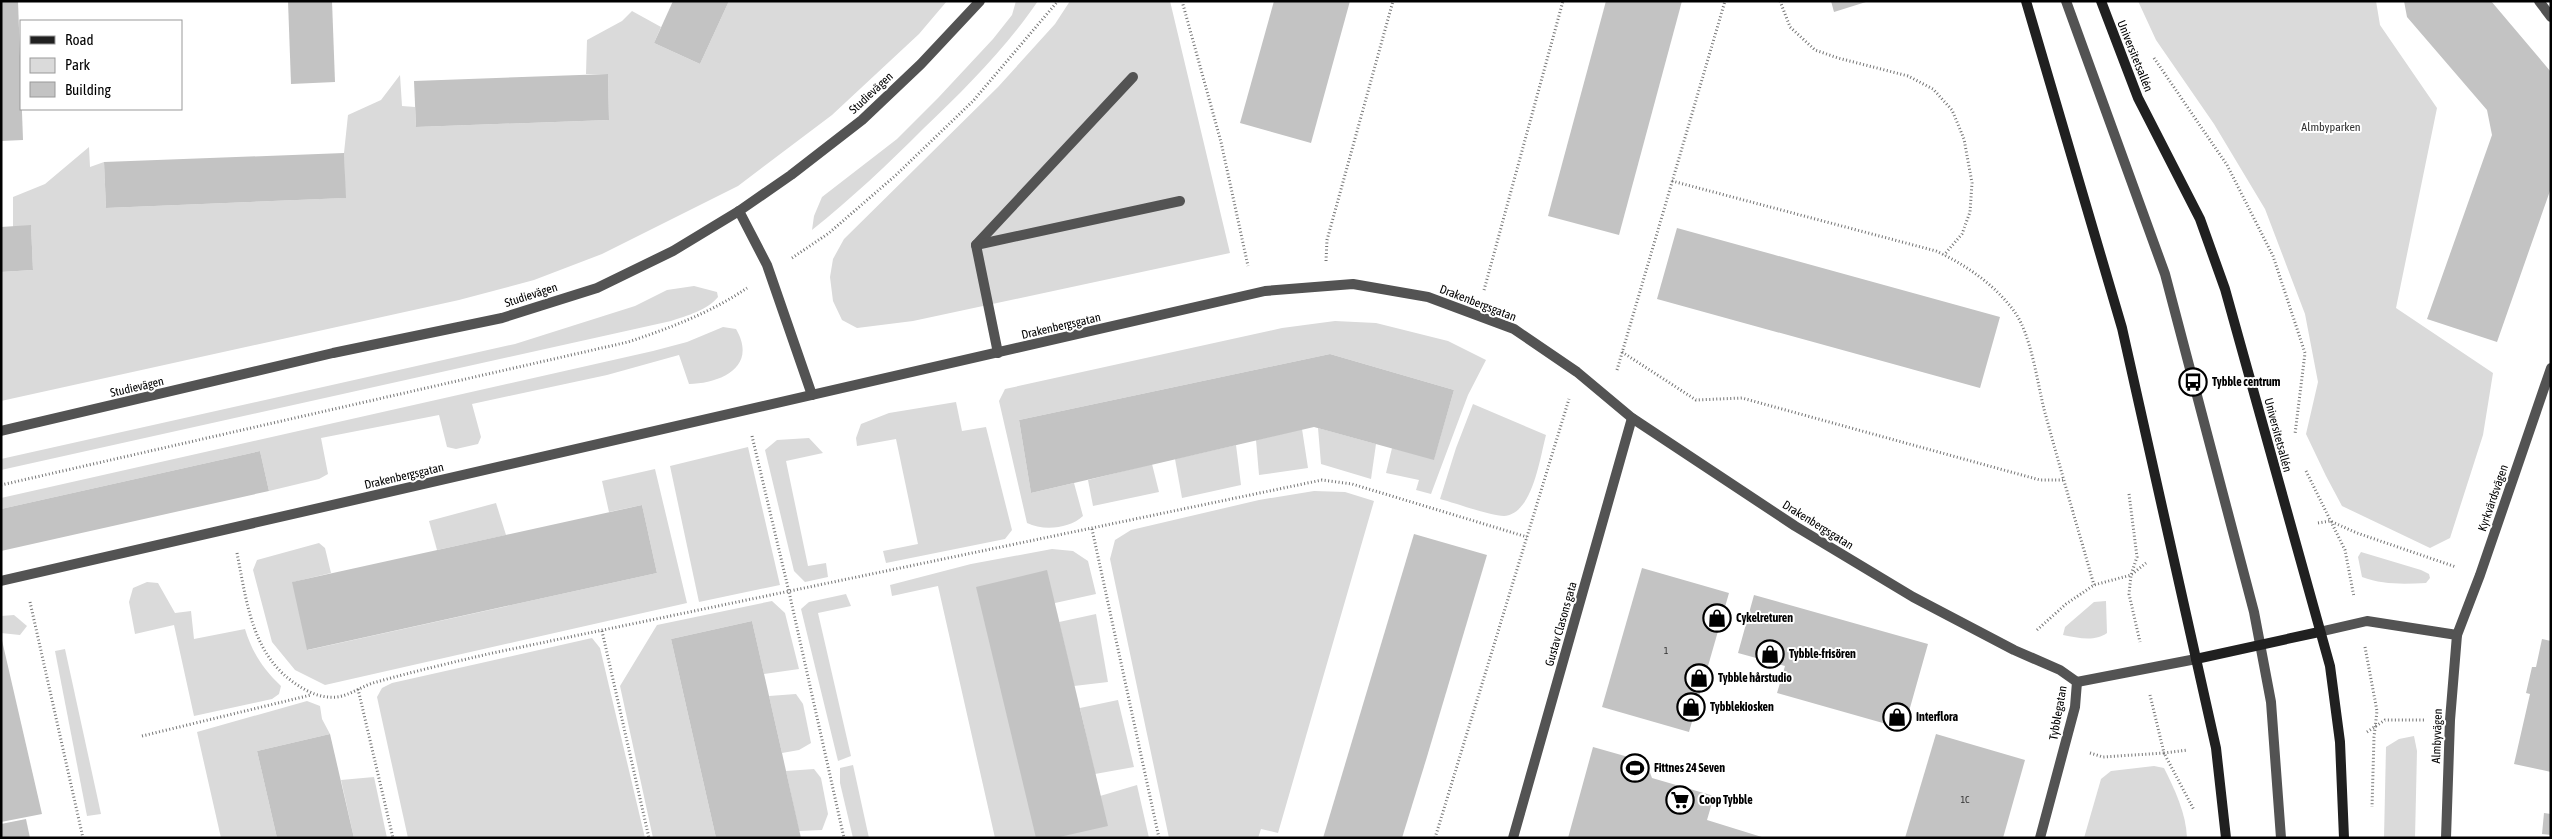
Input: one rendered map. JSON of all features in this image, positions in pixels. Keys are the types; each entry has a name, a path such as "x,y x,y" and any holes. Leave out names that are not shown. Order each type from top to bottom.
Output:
{"main road":[{"path":"2026,1 2122,328 2216,748 2226,838"},
{"name":"Universitetsallén","path":"2101,1 2138,98 2200,219 2225,289 2330,666 2340,742 2344,838"},
{"path":"2196,660 2319,632"}],"street":[{"name":"Studievägen","path":"1,431 333,354 502,318 597,288 673,251 739,211 862,120 921,64 980,1"},
{"path":"2066,1 2165,274 2254,612 2271,702 2276,745 2281,838"},
{"path":"2539,1 2551,17"},
{"path":"976,245 1133,77"},
{"path":"976,245 1180,201"},
{"path":"739,211 767,265 812,395"},
{"path":"976,245 998,353"},
{"name":"Drakenbergsgatan","path":"1,581 1254,294 1354,284 1428,297 1514,329 1577,372 1632,418 1864,568 2014,650 2060,670 2076,682"},
{"name":"Kyrkvärdsvägen","path":"2457,635 2480,575 2551,368"},
{"name":"Gustav Clasons gata","path":"1513,838 1632,418"},
{"path":"2319,632 2367,621 2457,635"},
{"name":"Almbyvägen","path":"2446,838 2450,720 2457,635"},
{"name":"Tybblegatan","path":"2040,838 2075,707 2076,682 2196,660"}],"path":[{"path":"1182,1 1221,142 1254,294"},
{"path":"1325,286 1327,240 1393,1"},
{"path":"1477,315 1563,1"},
{"path":"1609,397 1725,1"},
{"path":"1780,1 1790,27 1814,50 1908,76 1933,89 1952,110 1964,139 1972,183 1970,212 1962,234 1944,255"},
{"path":"2151,53 2227,165 2272,256 2305,353 2296,443"},
{"path":"1672,181 1944,255 1986,281 2014,312 2025,337 2063,480 2094,585"},
{"path":"1622,352 1696,400 1742,398 2040,480 2063,480"},
{"path":"1435,838 1577,372"},
{"path":"746,410 844,838"},
{"path":"2305,468 2345,550 2351,582"},
{"path":"142,736 312,694 341,696 372,683 488,654 1322,480 1352,484 1527,537"},
{"path":"2128,489 2137,557 2131,575 2129,594 2136,621"},
{"path":"2310,524 2330,521 2357,533 2480,575"},
{"path":"232,528 250,618 259,642 272,664 291,682 312,694"},
{"path":"1092,529 1159,838"},
{"path":"2014,650 2066,604 2094,585 2131,575 2143,564 2151,562"},
{"path":"24,576 83,838"},
{"path":"602,631 649,838"},
{"path":"2372,679 2377,711 2374,737 2372,809"},
{"path":"358,689 393,838"},
{"path":"2366,733 2376,724 2385,720 2450,720"},
{"path":"2156,726 2164,753 2195,812"},
{"path":"2065,746 2103,757 2164,753 2196,748"}],"green space":[{"path":"729,1 947,1 919,34 832,115 738,186 602,254 534,280 459,300 1,401 1,272 33,270 31,226 13,227 13,197 45,184 89,147 90,167 104,162 106,208 345,198 344,153 348,115 381,100 400,75 402,106 415,107 416,127 609,120 608,74 586,74 587,40 622,21 632,11 661,27 654,43 700,64"},
{"path":"1016,1 1038,1 999,52 955,98 869,181 812,230 814,216 822,197 897,139 938,98 993,39 1012,15"},
{"path":"1070,1 1170,1 1230,253 913,321 857,328 842,320 833,301 830,277 833,259 844,239 998,87 1055,24"},
{"name":"Almbyparken","path":"2138,1 2376,1 2380,25 2437,108 2396,308 2493,373 2483,435 2450,538 2430,548 2342,506 2306,434 2318,382 2305,314 2265,209 2214,124 2156,40"},
{"path":"694,286 717,292 718,297 709,306 671,321 1,470 1,459 515,344 635,306 667,290"},
{"path":"1335,321 1376,323 1448,341 1486,360 1468,395 1431,494 1416,490 1419,480 1386,473 1392,448 1434,459 1454,390 1330,354 1019,420 1031,493 1074,483 1083,516 1071,524 1048,528 1033,526 1027,523 999,401 1005,389 1282,328"},
{"path":"723,327 736,329 742,342 742,353 739,363 724,376 701,383 689,384 679,355 607,375 472,404 481,437 478,444 456,449 447,447 439,415 321,438 328,474 319,479 269,491 260,451 1,509 1,498 653,351 687,342"},
{"path":"956,402 962,431 986,427 1012,530 1005,539 886,563 883,551 918,544 896,439 857,446 856,438 861,424 889,413"},
{"path":"1473,404 1546,435 1534,483 1522,506 1514,513 1504,516 1482,512 1440,499 1456,448"},
{"path":"1318,428 1376,444 1371,479 1321,464"},
{"path":"1302,429 1308,468 1259,475 1256,440"},
{"path":"809,438 823,453 786,461 808,566 826,563 828,577 805,582 794,571 765,450 777,440"},
{"path":"1236,445 1241,485 1182,498 1175,459"},
{"path":"748,447 780,585 699,602 670,466"},
{"path":"1152,464 1159,492 1093,506 1088,480"},
{"path":"655,469 687,603 325,685 295,670 272,642 253,570 257,560 319,543 325,548 331,573 293,582 308,650 657,573 642,505 609,512 602,481"},
{"path":"1314,491 1345,492 1374,501 1278,833 1261,829 1258,838 1169,838 1110,559 1115,540 1131,530 1259,500"},
{"path":"496,503 506,535 437,550 429,521"},
{"path":"1052,549 1073,551 1088,561 1096,594 1055,603 1036,838 995,838 938,586 892,596 890,585 971,564"},
{"path":"2361,552 2421,570 2429,574 2430,578 2426,583 2402,584 2386,583 2362,577 2358,557"},
{"path":"147,582 158,583 175,613 191,611 194,639 245,629 259,660 281,686 279,694 272,699 194,716 174,625 135,634 129,602 133,588"},
{"path":"846,594 851,606 818,613 851,756 838,761 801,609 809,602"},
{"path":"772,601 785,613 799,669 764,674 752,621 671,639 716,838 653,838 620,686 657,625"},
{"path":"2106,601 2107,633 2097,638 2063,635 2065,627 2094,602"},
{"path":"1096,614 1108,682 1074,686 1059,622"},
{"path":"14,615 27,626 20,635 1,633 1,616"},
{"path":"592,638 600,648 645,838 408,838 377,697 382,688 392,683"},
{"path":"65,649 101,814 87,816 55,651"},
{"path":"796,694 803,704 811,743 799,750 782,753 769,696"},
{"path":"1118,700 1134,767 1095,774 1080,708"},
{"path":"307,701 320,706 322,719 330,734 257,751 277,838 221,838 197,732"},
{"path":"2414,736 2417,751 2415,838 2384,838 2386,747 2399,739"},
{"path":"853,765 869,838 853,838 840,783 840,768"},
{"path":"2154,766 2164,768 2172,785 2182,811 2187,838 2084,838 2101,779 2111,771"},
{"path":"814,769 821,778 828,814 822,830 799,831 786,771"},
{"path":"374,777 387,838 354,838 341,780"},
{"path":"1137,785 1149,838 1055,838 1100,796"}],"building":[{"path":"1,1 18,1 20,110 22,110 23,140 1,141"},
{"path":"288,1 332,1 335,82 291,84"},
{"path":"673,1 729,1 700,64 654,43"},
{"path":"1274,1 1350,1 1311,143 1240,123"},
{"path":"1606,1 1682,1 1619,235 1548,216"},
{"path":"1831,1 1866,1 1866,2 1834,12"},
{"path":"2404,1 2491,1 2551,72 2551,188 2497,342 2427,319 2492,135 2487,110 2407,17"},
{"path":"608,74 609,120 416,127 414,81"},
{"path":"344,153 346,198 106,208 104,162"},
{"path":"31,225 33,270 1,272 1,227"},
{"path":"1677,228 2000,317 1980,388 1657,299"},
{"path":"1330,354 1454,390 1434,460 1314,427 1031,493 1019,420"},
{"path":"260,451 269,491 1,551 1,509"},
{"path":"642,505 657,573 307,650 292,582"},
{"path":"1414,534 1487,555 1426,760 1402,838 1323,838"},
{"path":"1642,568 1729,593 1689,732 1602,707"},
{"path":"1047,570 1108,826 1055,838 1036,838 976,587"},
{"path":"1754,595 1928,644 1904,729 1777,693 1785,666 1738,653"},
{"path":"752,621 801,838 716,838 671,639"},
{"path":"1,636 42,814 1,822"},
{"path":"2542,639 2551,641 2551,772 2514,764 2530,694 2526,693 2532,667 2536,667"},
{"path":"330,734 354,838 277,838 257,751"},
{"path":"1936,734 2025,760 2003,838 1905,838"},
{"path":"1593,747 1646,762 1652,778 1714,796 1707,820 1765,838 1568,838"},
{"path":"2544,813 2551,814 2551,835 2542,834"},
{"path":"26,819 30,838 1,838 1,824"}],"place":[{"name":"Tybble centrum","path":"2193,382"},
{"name":"Cykelreturen","path":"1717,618"},
{"name":"Tybble-frisören","path":"1770,654"},
{"name":"Tybble hårstudio","path":"1699,678"},
{"name":"Tybblekiosken","path":"1691,707"},
{"name":"Interflora","path":"1897,717"},
{"name":"Fittnes 24 Seven","path":"1635,768"},
{"name":"Coop Tybble","path":"1680,800"}]}
